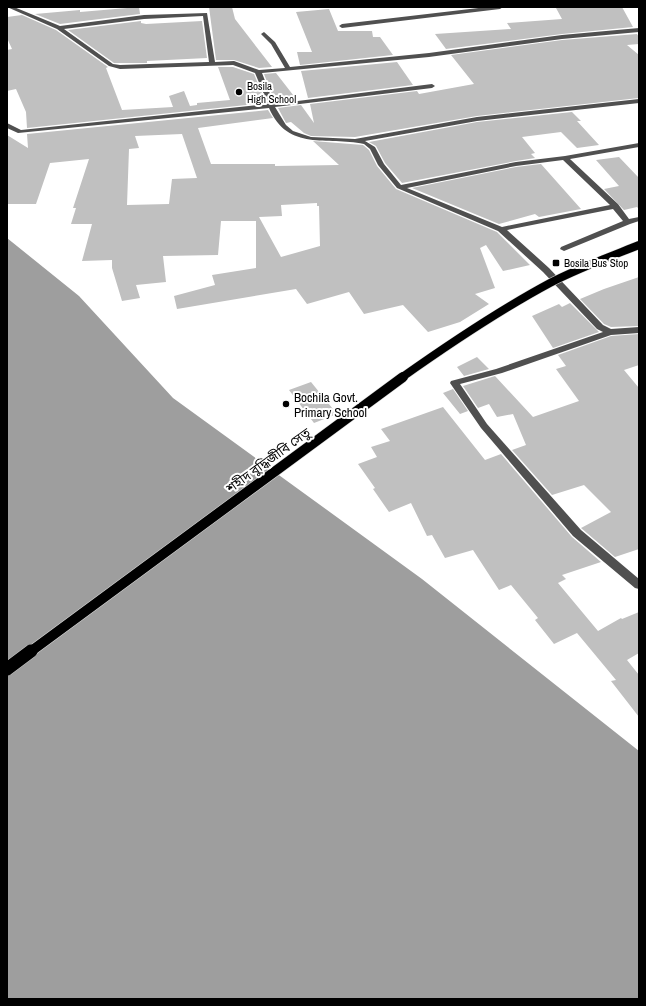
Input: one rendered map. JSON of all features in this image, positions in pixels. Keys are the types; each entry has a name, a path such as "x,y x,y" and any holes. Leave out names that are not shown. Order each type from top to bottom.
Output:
{"main road":[{"name":"শহীদ বুদ্ধিজীবি সেতু","path":"7,669 449,344 532,294 584,266 639,245"}],"street":[{"path":"9,7 59,28 111,65 120,67 234,63 258,72 429,55 562,37 639,30"},
{"path":"205,7 212,63"},
{"path":"342,26 500,7"},
{"path":"59,28 144,15 205,14"},
{"path":"264,34 273,43 288,68"},
{"path":"258,72 271,106 284,126 291,132 310,139 357,140 477,119 639,101"},
{"path":"7,125 20,132 271,106 432,86"},
{"path":"357,140 366,143 373,148 381,165 399,187 501,229 546,270 600,327 610,332"},
{"path":"399,187 516,164 565,158 639,145"},
{"path":"565,158 615,206 627,222"},
{"path":"501,229 615,206"},
{"path":"564,249 627,222 639,219"},
{"path":"639,330 610,332 499,371 454,383 484,426 528,479 577,533 639,585"}],"shaded area":[{"path":"7,238 79,296 173,398 422,579 639,751 639,999 7,999"}],"building":[{"path":"139,7 140,14 60,24 35,14 80,10 80,12"},
{"path":"209,7 232,7 235,19 272,67 259,68 234,60 216,60"},
{"path":"622,7 633,27 562,34 446,49 435,34 511,29 507,23 562,19 556,8"},
{"path":"329,9 338,31 372,31 373,37 380,37 393,55 300,65 297,52 312,52 296,12"},
{"path":"22,15 56,30 108,67 106,68 122,110 173,107 169,96 184,91 190,106 197,105 197,103 230,100 218,67 233,67 254,74 266,103 27,128 26,112 16,89 7,91 7,50 12,49 7,38 7,17"},
{"path":"141,21 141,23 146,24 202,21 207,58 147,61 147,63 114,63 68,30"},
{"path":"637,34 639,37 639,44 627,45 639,55 639,98 477,116 355,137 311,136 304,133 291,122 286,123 278,108 301,105 314,123 310,104 417,91 419,94 474,84 451,55 562,40"},
{"path":"397,62 413,85 308,98 301,71"},
{"path":"276,73 297,100 275,102 264,74"},
{"path":"268,110 273,118 198,128 211,164 275,164 275,166 339,165 313,141 363,145 369,150 377,166 396,189 497,232 530,265 503,271 486,245 480,248 495,288 475,294 489,304 460,322 428,332 403,305 364,314 349,292 307,304 296,289 177,309 174,296 215,285 212,275 256,268 256,221 221,221 218,255 163,256 166,282 136,285 140,298 122,301 112,268 112,260 82,261 92,224 71,224 76,208 73,208 89,159 50,163 36,204 7,204 7,135 28,148 27,134","holes":["182,134 197,178 172,179 169,204 127,205 129,149 139,148 135,136","317,203 317,206 319,206 320,246 281,257 259,217 282,216 281,205"]},
{"path":"572,112 581,121 577,121 599,145 577,148 561,132 522,137 535,153 531,154 535,158 402,183 385,163 376,146 369,142 477,122"},
{"path":"619,157 639,178 639,209 637,207 624,210 604,189 619,186 596,160"},
{"path":"541,164 581,209 539,217 535,214 499,224 412,188 516,167"},
{"path":"639,277 639,326 611,327 604,324 580,299 604,289"},
{"path":"570,303 599,332 553,348 532,316 559,304 562,307"},
{"path":"639,334 639,365 624,370 639,388 639,549 615,557 581,528 611,512 584,485 552,495 512,450 526,445 513,414 497,417 489,404 478,408 463,386 495,376 533,417 579,401 556,369 566,366 558,355 611,336"},
{"path":"477,357 489,369 464,376 457,367"},
{"path":"311,382 337,414 314,423 289,390"},
{"path":"453,389 468,411 460,414 443,393"},
{"path":"443,407 485,460 501,454 572,537 601,562 562,575 566,579 558,583 598,631 621,618 622,619 639,612 639,653 627,660 639,675 639,717 611,681 616,680 577,633 554,644 535,620 538,618 511,585 499,590 473,550 445,558 432,535 427,536 411,503 389,512 373,489 375,488 358,464 377,457 371,447 390,441 381,429"}],"place":[{"name":"Bosila High School","path":"239,92"},
{"name":"Bosila Bus Stop","path":"556,263"},
{"name":"Bochila Govt. Primary School","path":"286,404"}]}
